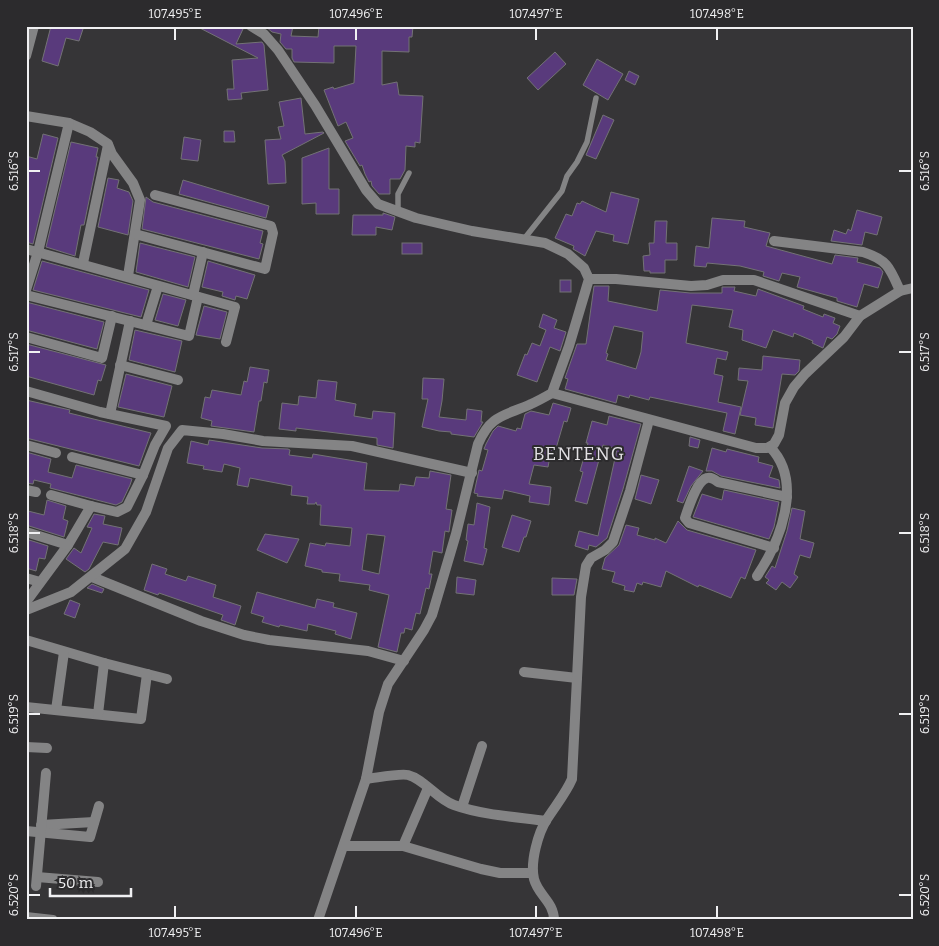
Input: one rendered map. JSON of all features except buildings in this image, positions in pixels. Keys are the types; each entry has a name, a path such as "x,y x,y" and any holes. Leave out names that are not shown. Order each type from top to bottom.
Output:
{"street":[{"path":"26,54 34,26"},
{"path":"251,26 264,34 278,50 315,105 371,198 378,204 398,212 472,231 545,243 568,254 584,268 590,279 552,393"},
{"path":"26,116 69,124 90,132 108,144 112,154 133,183 140,200 128,276"},
{"path":"26,290 38,252 69,124"},
{"path":"83,263 108,144"},
{"path":"135,234 265,268 274,234 271,226 155,195"},
{"path":"774,241 863,252 874,256 888,266 900,291"},
{"path":"26,249 83,263 236,307 226,342"},
{"path":"26,295 189,336 203,252"},
{"path":"590,279 616,279 691,286 707,285 723,280 754,280 860,316"},
{"path":"146,325 158,286"},
{"path":"318,920 366,779 383,698 388,684 432,615 472,473 478,444 484,431 492,422 503,414 552,393 756,448 767,448 774,444 785,404 794,387 805,374 844,337 860,316 900,291 913,288"},
{"path":"26,337 102,358 112,316"},
{"path":"110,414 130,321"},
{"path":"120,365 178,380"},
{"path":"26,391 110,414 166,426 155,445 143,476 127,507 122,511 113,511 51,495"},
{"path":"554,920 553,908 536,886 533,873 534,856 546,821 572,779 581,597 586,566 591,558 605,550 613,542 630,491 649,420"},
{"path":"26,610 71,592 125,549 146,512 168,448 182,430 223,434 263,441 352,446 472,473"},
{"path":"26,445 56,453"},
{"path":"757,576 774,548 787,497 782,462 770,447"},
{"path":"72,457 143,476"},
{"path":"774,548 689,523 685,518 699,483 707,478 787,497"},
{"path":"26,602 68,545 91,506"},
{"path":"26,532 68,545"},
{"path":"92,577 201,621 244,635 270,640 368,651 404,661"},
{"path":"26,578 40,582"},
{"path":"26,640 167,679"},
{"path":"56,710 64,652"},
{"path":"98,714 104,663"},
{"path":"524,672 577,678"},
{"path":"26,707 141,719 147,674"},
{"path":"462,807 482,746"},
{"path":"26,747 47,748"},
{"path":"46,773 37,881 98,882"},
{"path":"366,779 408,775 447,802 462,807 546,821"},
{"path":"403,846 428,788"},
{"path":"41,829 90,837 99,806"},
{"path":"26,831 94,822"},
{"path":"344,846 403,846 500,873 533,873"},
{"path":"26,917 53,920"}],"lane":[{"path":"524,239 562,191 567,176 584,148 587,142 596,98"},
{"path":"398,212 398,194 410,173"}],"district":[{"name":"BENTENG","path":"579,454"}]}
